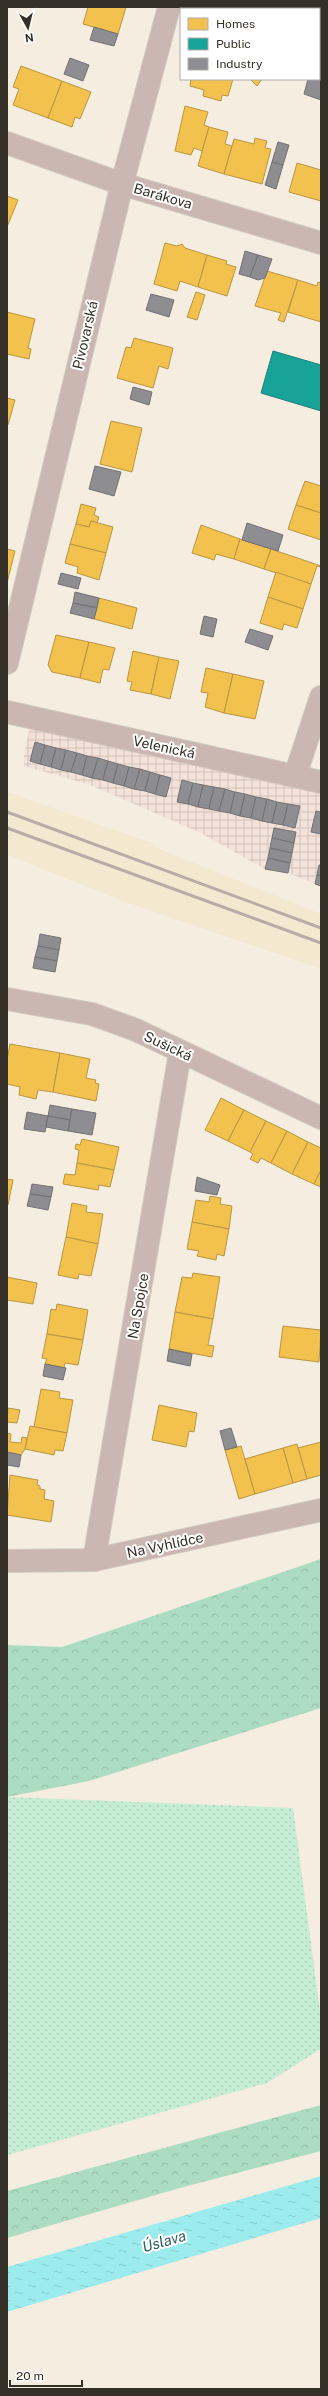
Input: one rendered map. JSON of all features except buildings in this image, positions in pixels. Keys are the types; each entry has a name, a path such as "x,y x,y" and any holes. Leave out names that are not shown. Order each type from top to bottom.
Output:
{"street":[{"name":"Pivovarská","path":"7,663 122,184 169,7"},
{"name":"Barákova","path":"7,143 122,184 321,243"},
{"path":"295,776 321,697"},
{"name":"Velenická","path":"7,712 321,782"},
{"name":"Sušická","path":"7,999 92,1014 136,1030 321,1118"},
{"name":"Na Spojce","path":"94,1560 180,1052"},
{"name":"Na Vyhlídce","path":"7,1561 94,1560 321,1510"}],"shaded area":[{"path":"32,718 321,782 321,886 288,873 265,869 199,832 88,784 24,766 24,754"},
{"path":"7,792 152,843 154,847 321,914 321,969 123,901 7,855"}],"green space":[{"path":"321,1559 321,1708 89,1781 7,1797 7,1645 62,1647"},
{"path":"7,1797 293,1808 321,2019 321,2049 267,2083 7,2155"},
{"path":"321,2105 321,2151 180,2188 7,2238 7,2191"}],"water":[{"name":"Úslava","path":"321,2176 321,2218 7,2312 7,2267"}],"railway":[{"path":"7,812 321,928"},
{"path":"7,828 321,943"}]}
